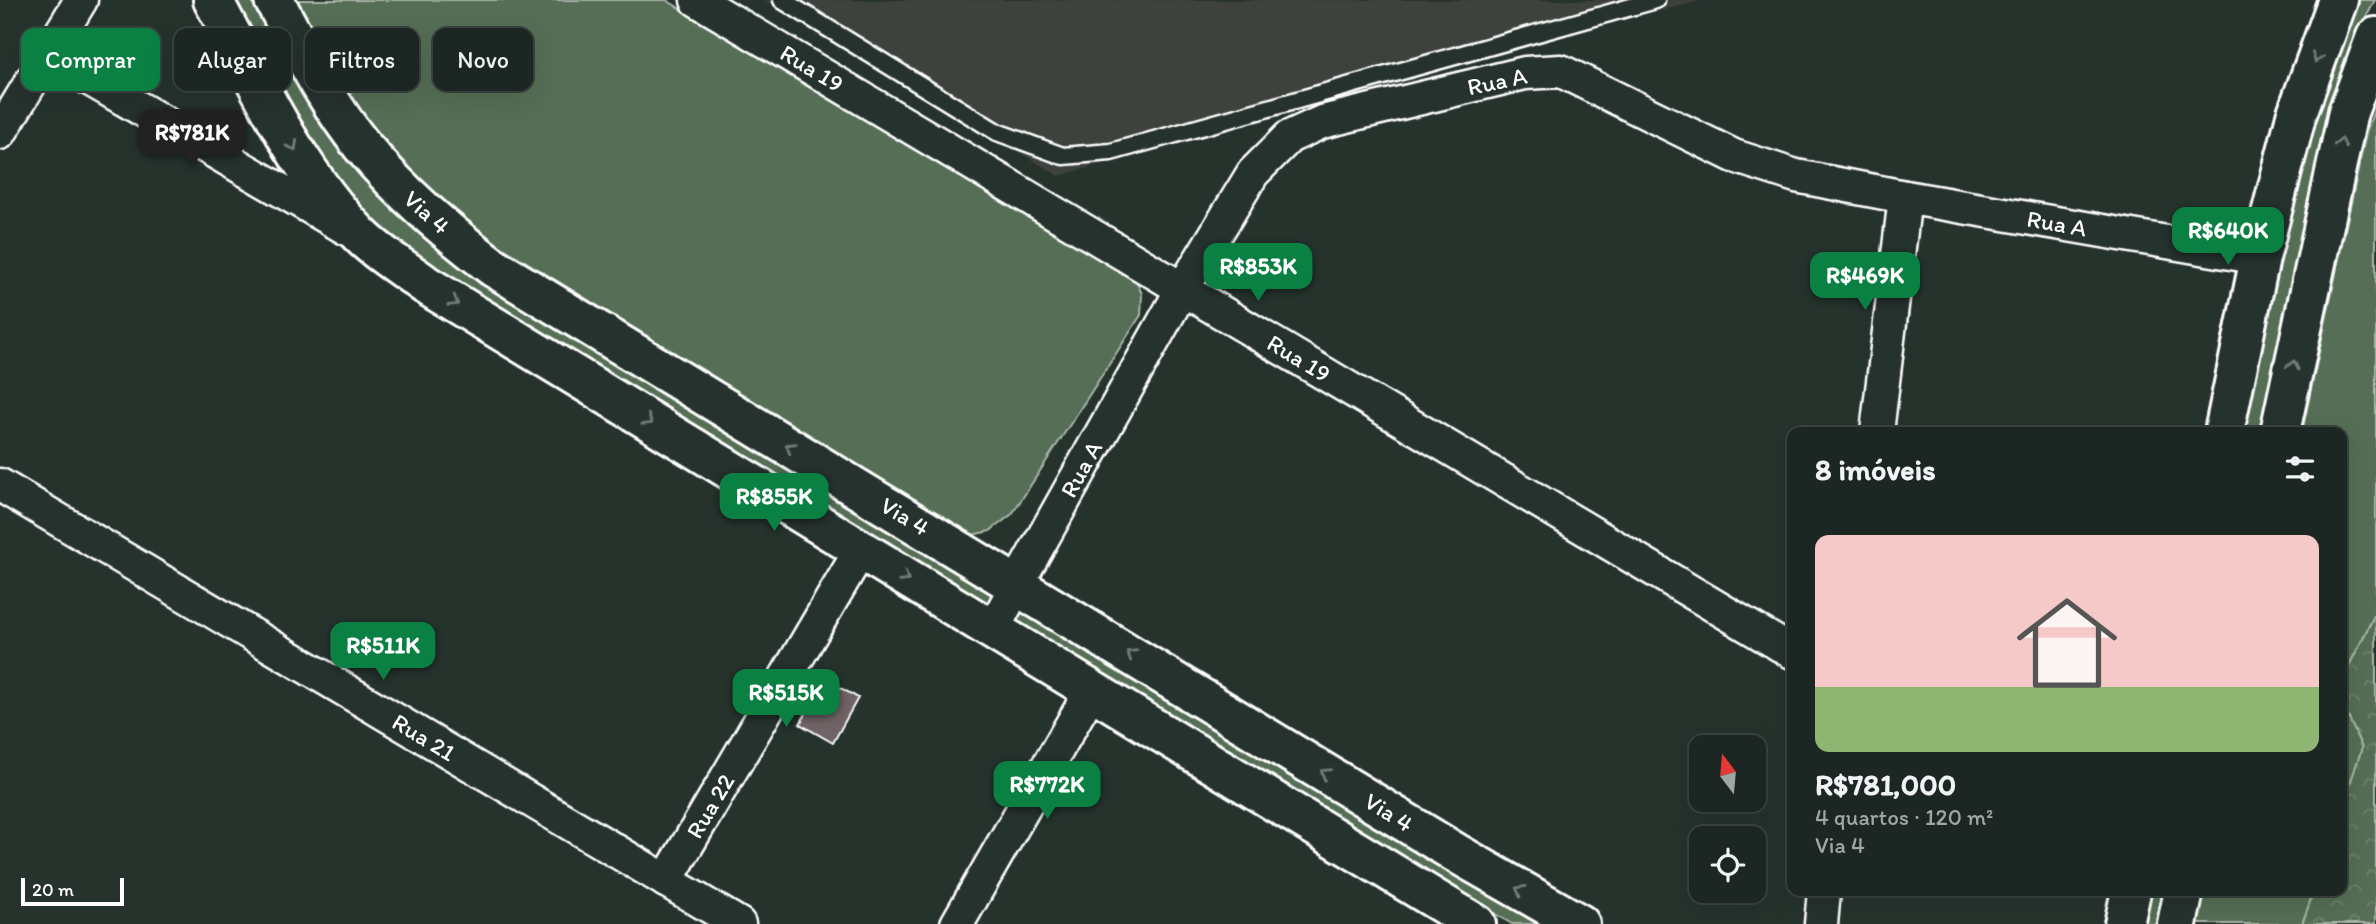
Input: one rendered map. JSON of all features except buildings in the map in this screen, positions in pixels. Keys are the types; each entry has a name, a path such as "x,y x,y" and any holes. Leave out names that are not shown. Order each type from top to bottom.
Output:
{"street":[{"path":"64,28 81,0"},
{"name":"Via 4","path":"213,0 303,164 363,238 426,285 1476,924"},
{"name":"Via 4","path":"274,0 304,58 362,146 403,192 444,230 493,267 1456,853 1580,924"},
{"name":"Rua 19","path":"697,0 1787,649"},
{"path":"2225,427 2260,258 2296,116 2338,0"},
{"path":"2281,427 2348,112 2376,37"},
{"name":"Rua A","path":"992,631 1183,288 1253,173 1289,137 1322,122 1525,73 1561,71 1734,156 1796,176 2260,258"},
{"path":"0,133 26,91"},
{"path":"110,91 363,238"},
{"path":"1878,427 1905,197"},
{"name":"Rua 21","path":"0,485 739,924"},
{"name":"Rua 22","path":"666,881 860,551"},
{"path":"957,924 1091,691"},
{"path":"1821,924 1824,896"},
{"path":"2124,924 2130,896"},
{"path":"2177,924 2183,896"}],"lane":[{"path":"782,0 997,132 1063,156 1111,152 1656,0"}],"shaded area":[{"path":"765,0 1703,0 1503,50 1059,176"}],"green space":[{"path":"232,0 255,0 269,28 247,28"},
{"path":"294,0 666,0 1136,280 1142,294 1141,315 1012,514 990,531 972,535 482,235 427,190 378,140 344,91 419,91 419,28 309,28"},
{"path":"2358,0 2375,0 2345,75 2264,427 2241,427 2302,156 2345,27"},
{"path":"291,70 341,150 390,204 417,229 995,593 988,607 431,268 366,212 327,165 282,91 291,91"},
{"path":"2376,105 2376,612 2347,670 2347,427 2303,427 2366,133"},
{"path":"1025,609 1556,924 1512,924 1019,630 1018,618"},
{"path":"2376,612 2376,924 2302,924 2312,896 2347,896 2347,793 2362,748 2347,714 2347,670"},
{"path":"2347,714 2362,748 2347,793"},
{"path":"2144,896 2165,896 2159,924 2139,924"},
{"path":"2203,896 2312,896 2302,924 2197,924"}]}
